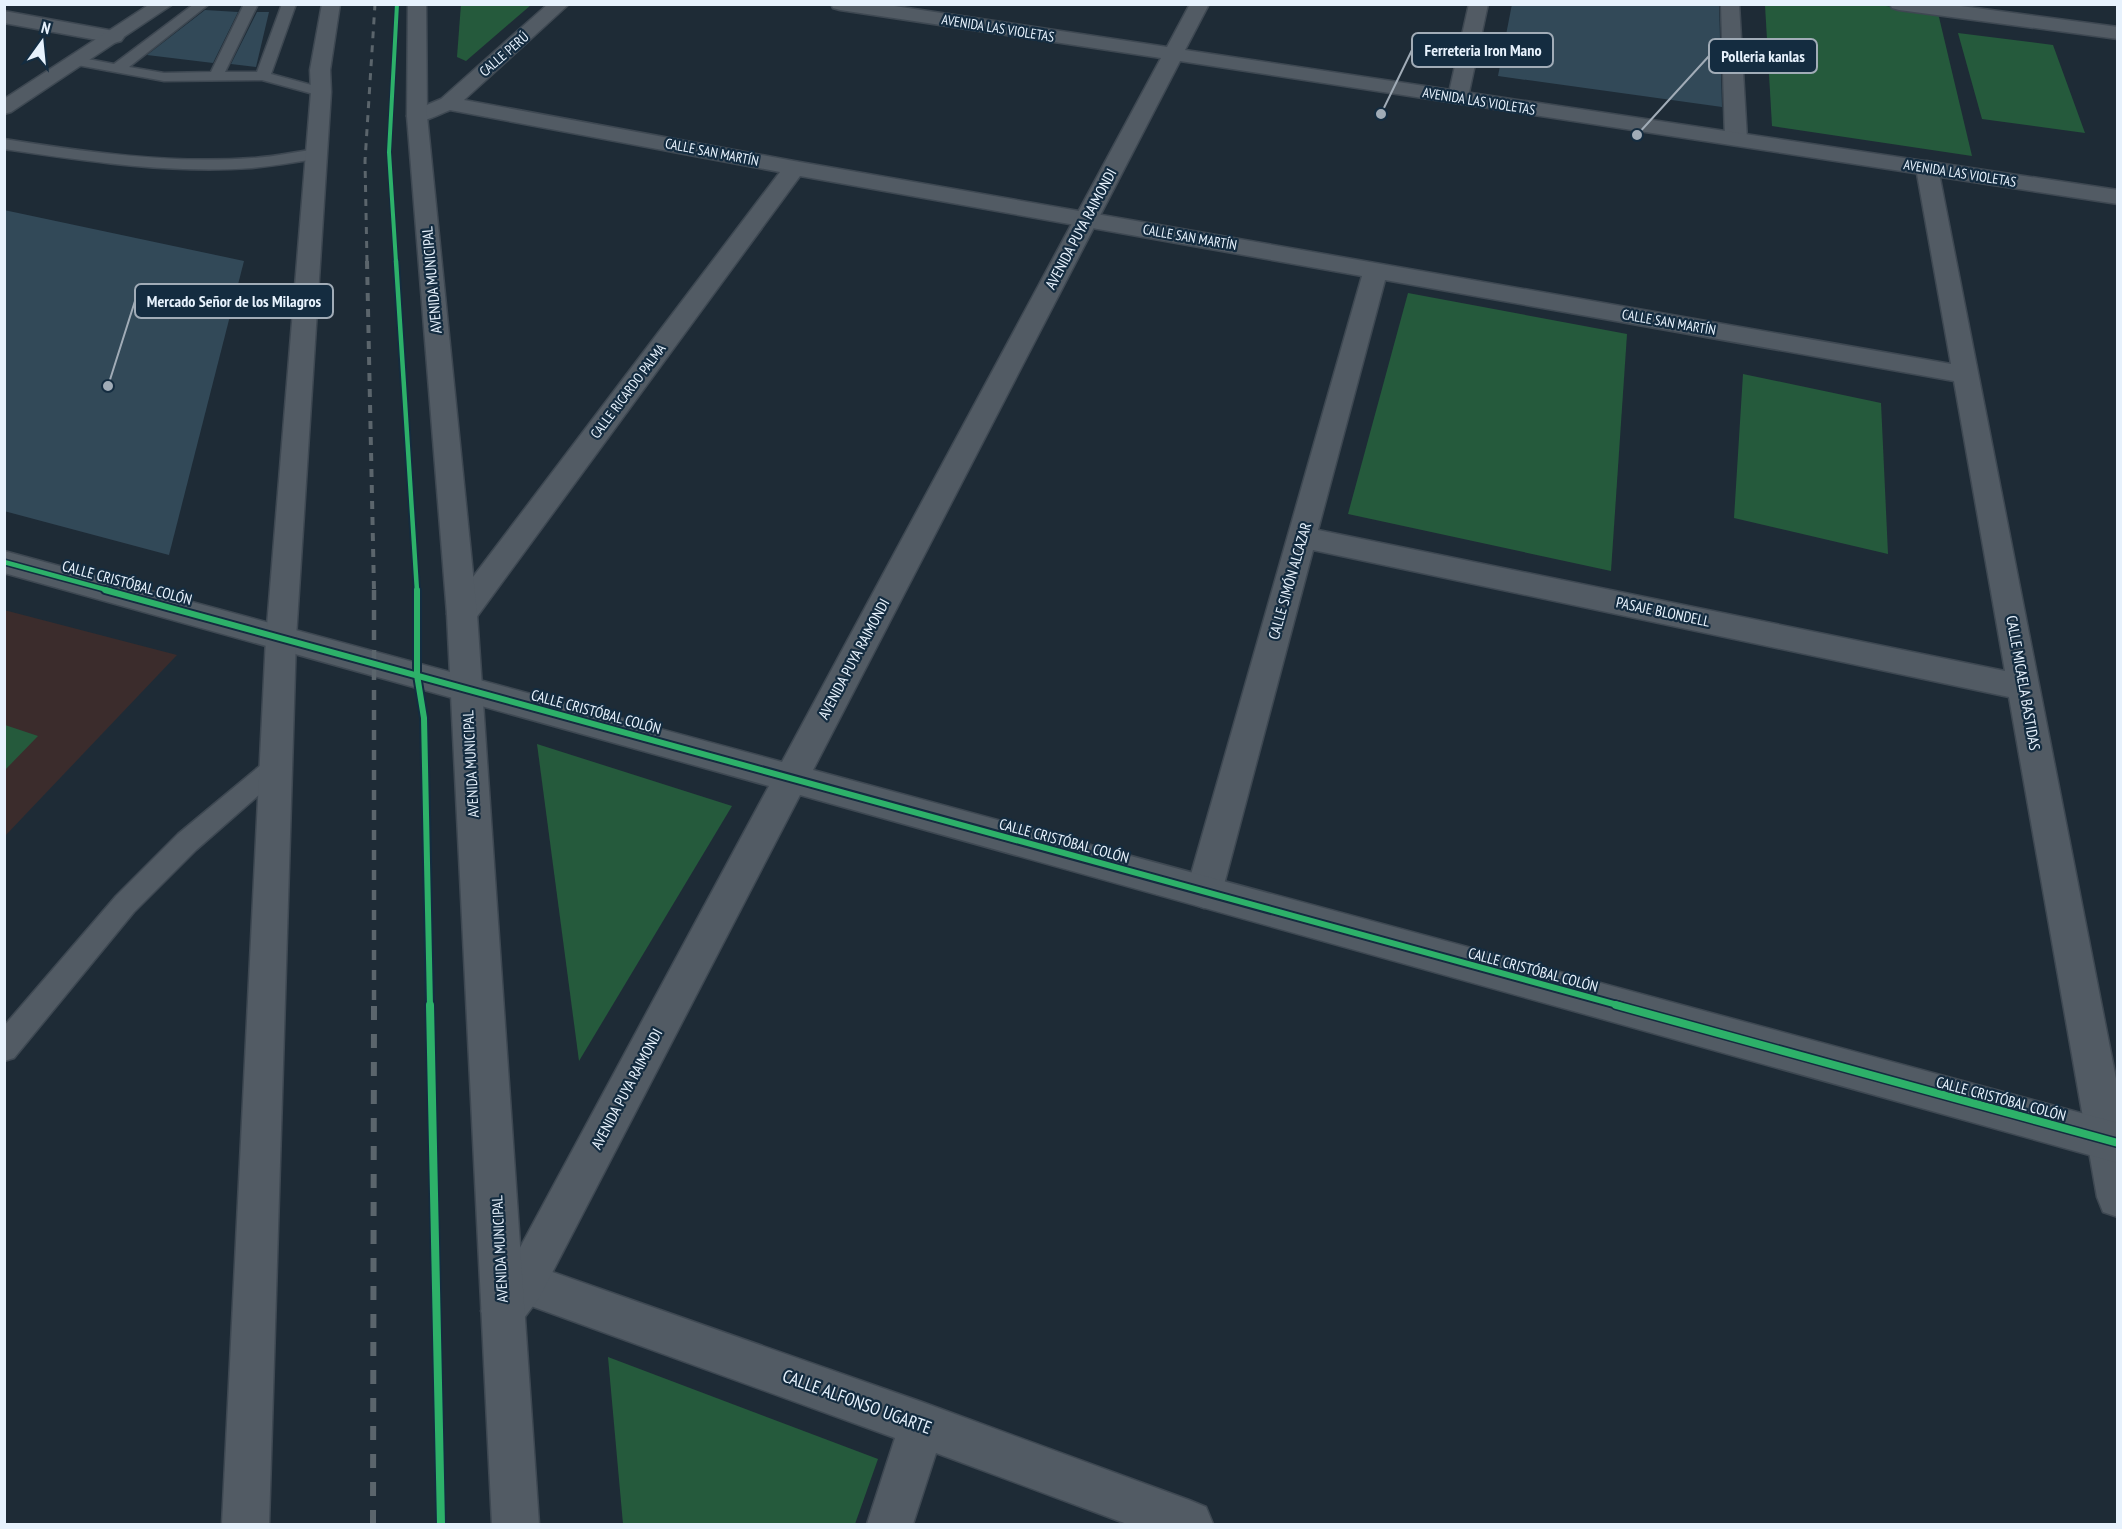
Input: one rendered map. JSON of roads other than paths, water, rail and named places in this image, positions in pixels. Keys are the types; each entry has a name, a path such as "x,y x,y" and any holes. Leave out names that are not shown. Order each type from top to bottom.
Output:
{"street":[{"path":"4,108 164,4"},
{"path":"245,1524 281,638 321,92 320,70 331,4"},
{"name":"AVENIDA MUNICIPAL","path":"417,4 417,116 462,614 514,1297 516,1524"},
{"name":"CALLE PERÚ","path":"448,103 560,4"},
{"name":"AVENIDA LAS VIOLETAS","path":"840,4 2118,197"},
{"name":"AVENIDA PUYA RAIMONDI","path":"514,1297 1200,4"},
{"path":"1458,98 1479,4"},
{"path":"1730,4 1736,139"},
{"path":"1899,4 2118,33"},
{"path":"4,17 114,37"},
{"path":"417,116 448,103"},
{"name":"CALLE SAN MARTÍN","path":"448,103 794,168 1966,375"},
{"name":"CALLE RICARDO PALMA","path":"462,614 794,168"},
{"name":"CALLE MICAELA BASTIDAS","path":"1928,168 2023,687 2112,1142 2118,1197"},
{"name":"CALLE SIMÓN ALCAZAR","path":"1204,892 1376,270"},
{"name":"PASAJE BLONDELL","path":"1302,537 2023,687"},
{"name":"CALLE CRISTÓBAL COLÓN","path":"4,562 2112,1142"},
{"name":"CALLE ALFONSO UGARTE","path":"514,1297 922,1425 1189,1524"},
{"path":"890,1524 922,1425"}],"lane":[{"path":"117,69 203,4"},
{"path":"216,76 250,4"},
{"path":"263,76 289,4"},
{"path":"77,61 164,77 263,76 321,92"},
{"path":"4,144 83,157 180,165 254,163 316,154"},
{"path":"4,1048 126,903 187,842 275,767"}],"railway":[{"path":"367,262 365,161 375,4"},
{"path":"367,261 374,591"},
{"path":"374,591 374,1005"},
{"path":"373,1524 374,1005"}],"place":[{"name":"Ferreteria Iron Mano","path":"1381,114"},
{"name":"Polleria kanlas","path":"1637,135"},
{"name":"Mercado Señor de los Milagros","path":"108,386"}]}
